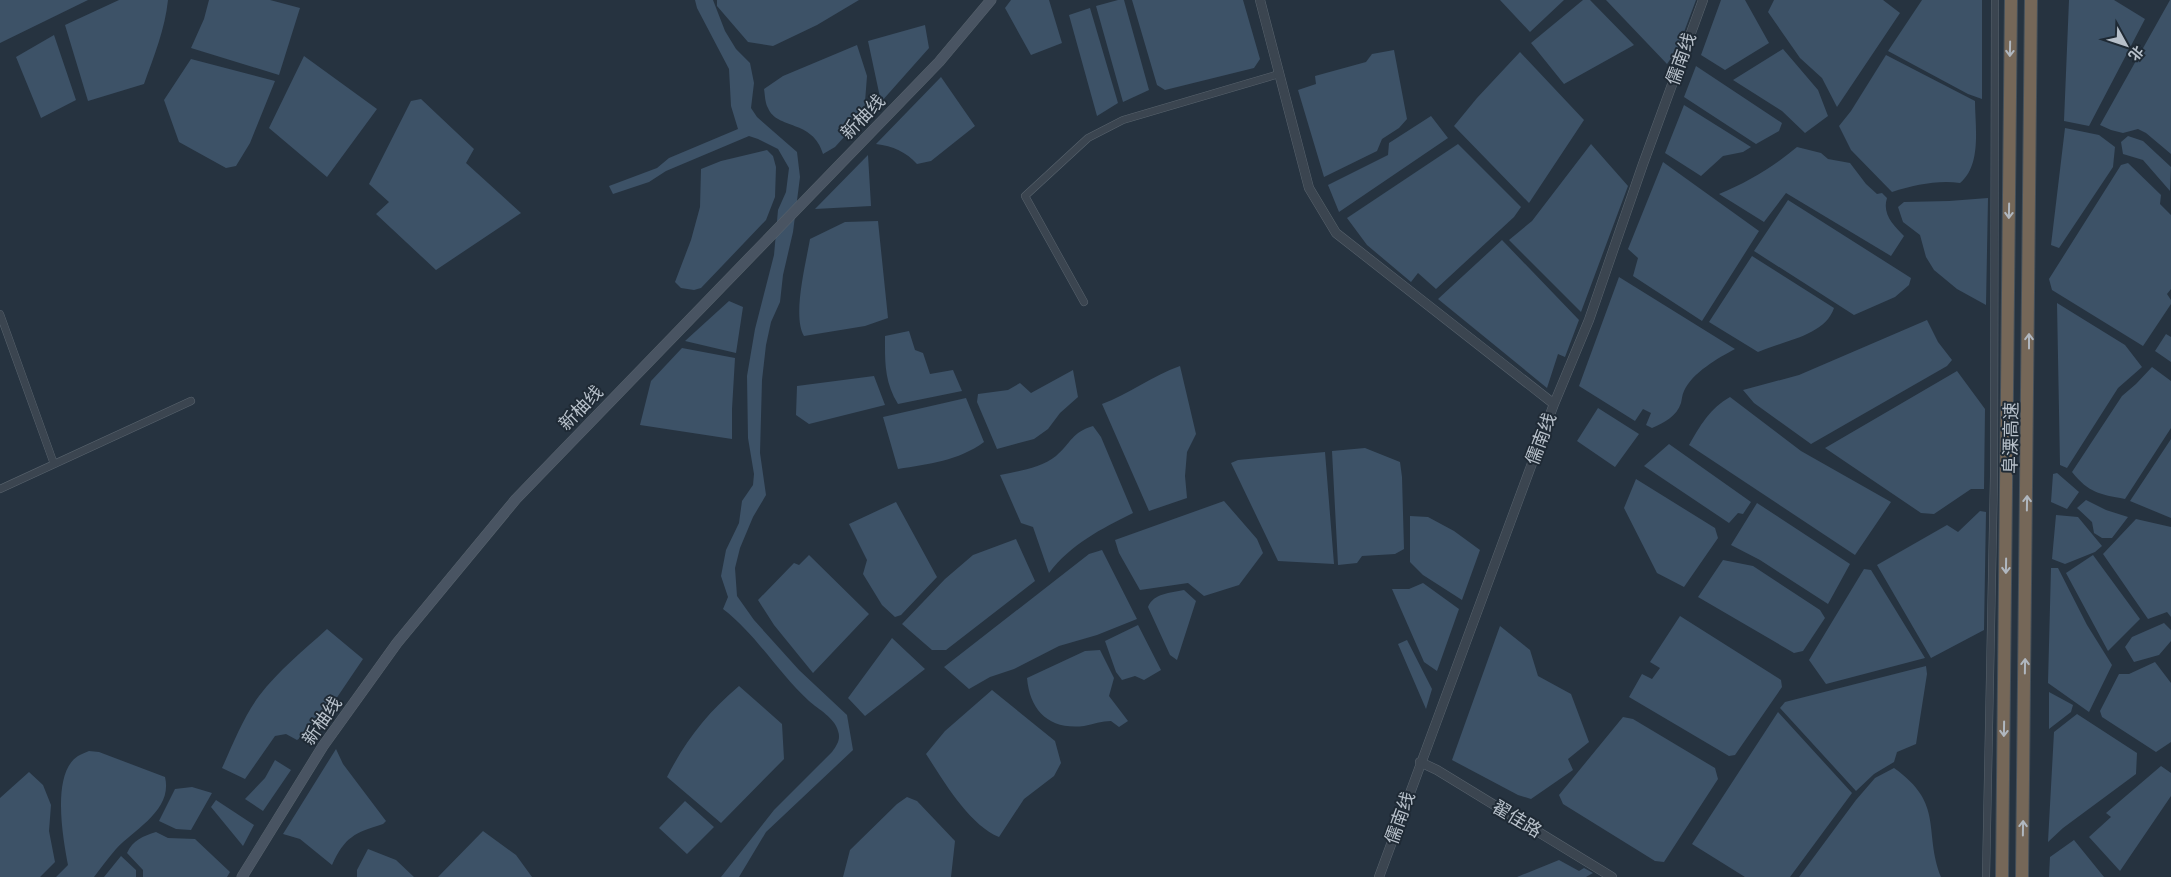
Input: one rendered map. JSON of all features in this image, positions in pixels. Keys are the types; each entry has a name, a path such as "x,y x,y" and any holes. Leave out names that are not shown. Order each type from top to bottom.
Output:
{"highway":[{"name":"阜溧高速","path":"2002,877 2011,0"},
{"name":"阜溧高速","path":"2022,877 2029,367 2031,0"}],"main road":[{"name":"新柚线","path":"242,877 323,746 397,643 516,499 939,62 991,0"}],"street":[{"path":"1260,0 1309,188 1336,233 1554,404"},
{"name":"儒南线","path":"1379,877 1554,404 1589,320 1703,0"},
{"path":"1986,877 1994,466 1995,0"},
{"path":"1084,302 1025,196 1088,138 1123,120 1279,74"},
{"path":"0,314 54,464"},
{"path":"0,489 191,401"},
{"name":"翟佳路","path":"1420,762 1445,775 1612,877"}],"water":[{"path":"0,0 88,0 0,43"},
{"path":"119,0 168,0 159,42 144,84 88,101 65,25"},
{"path":"209,0 270,0 300,8 279,75 191,48 204,19"},
{"path":"695,0 713,0 725,31 736,49 750,63 754,83 751,108 757,117 797,152 800,177 793,232 783,275 780,302 771,322 762,380 760,453 766,495 753,517 740,548 735,568 737,596 754,620 799,670 847,715 853,750 766,832 739,877 721,877 774,810 832,752 839,739 839,734 830,718 798,690 746,630 723,609 728,597 721,576 726,550 739,523 742,501 753,485 754,474 748,438 747,376 755,329 774,255 778,210 786,192 789,168 778,149 749,136 666,171 649,182 613,194 609,186 657,168 669,158 738,129 731,106 729,69 697,8"},
{"path":"717,0 859,0 817,25 773,46 748,42 717,6"},
{"path":"1011,0 1049,0 1062,43 1031,55 1005,8"},
{"path":"1124,0 1149,90 1123,102 1096,6"},
{"path":"1132,0 1243,0 1260,59 1254,68 1165,90 1157,85"},
{"path":"1500,0 1564,0 1530,32"},
{"path":"1583,0 1590,0 1634,45 1564,84 1531,43"},
{"path":"1606,0 1696,0 1678,48 1667,64"},
{"path":"1721,0 1745,0 1769,43 1725,70 1701,55"},
{"path":"1774,0 1883,0 1900,13 1837,107 1822,78 1800,58 1768,12"},
{"path":"1922,0 1982,0 1982,99 1968,94 1888,51"},
{"path":"2069,0 2114,0 2145,19 2089,126 2064,121"},
{"path":"2170,0 2171,154 2146,133 2138,129 2123,133 2100,125"},
{"path":"1090,8 1118,103 1097,116 1069,15"},
{"path":"925,25 929,48 881,102 868,41"},
{"path":"54,35 76,100 41,118 16,57"},
{"path":"857,45 867,76 864,115 835,147 823,154 818,143 811,135 804,130 779,120 773,115 766,104 764,89 783,76"},
{"path":"1783,49 1818,90 1828,116 1805,133 1782,111 1733,80"},
{"path":"1394,50 1407,119 1399,128 1382,139 1377,151 1324,177 1298,90 1316,84 1315,76 1366,62 1372,54"},
{"path":"1520,52 1584,120 1529,203 1454,126"},
{"path":"1886,55 1975,101 1976,145 1974,156 1972,166 1960,183 1926,184 1892,192 1851,150 1839,126 1851,111"},
{"path":"304,56 377,109 327,177 269,128"},
{"path":"191,59 275,81 250,143 236,166 226,168 179,142 164,100"},
{"path":"1696,66 1782,123 1779,131 1756,144 1684,97"},
{"path":"941,77 975,126 931,161 917,164 899,150 876,144"},
{"path":"421,99 474,149 466,163 521,213 436,270 376,214 389,202 369,184 411,101"},
{"path":"1684,105 1751,147 1743,152 1723,156 1701,176 1665,153"},
{"path":"1431,116 1448,138 1339,212 1328,185 1388,155 1389,143"},
{"path":"2065,128 2099,135 2115,147 2113,167 2059,248 2051,245"},
{"path":"2128,136 2143,141 2171,167 2170,191 2143,160 2123,154 2121,142"},
{"path":"1458,144 1521,207 1514,217 1436,289 1418,273 1411,282 1367,245 1347,218"},
{"path":"1591,144 1628,186 1581,312 1509,240 1532,221"},
{"path":"1797,147 1821,153 1828,159 1850,163 1866,184 1877,194 1882,193 1887,198 1887,214 1892,223 1904,236 1891,256 1786,193 1764,222 1719,194 1760,173"},
{"path":"767,150 773,156 776,167 775,197 766,220 701,288 694,290 681,288 675,282 691,240 700,207 701,169 721,161"},
{"path":"868,155 871,206 815,209"},
{"path":"1663,162 1759,231 1702,321 1633,276 1638,258 1628,249"},
{"path":"2128,163 2161,195 2160,204 2171,215 2171,289 2167,294 2171,304 2143,346 2052,290 2049,279 2121,165"},
{"path":"1988,198 1986,305 1957,289 1934,270 1926,257 1920,235 1903,222 1898,207 1904,202"},
{"path":"1788,200 1911,278 1909,285 1895,297 1854,315 1754,251"},
{"path":"878,221 888,318 865,326 804,336 799,316 803,275 810,239 845,222"},
{"path":"1502,240 1579,320 1565,357 1558,354 1547,388 1438,299"},
{"path":"1752,256 1834,308 1822,325 1802,336 1758,352 1709,322"},
{"path":"1619,277 1735,349 1699,372 1688,384 1676,412 1652,428 1646,425 1651,413 1643,409 1635,421 1579,386"},
{"path":"729,301 743,307 736,353 685,341"},
{"path":"2057,303 2125,345 2142,367 2118,388 2067,468 2060,465"},
{"path":"1927,320 1938,342 1952,360 1947,366 1811,444 1754,403 1743,390 1799,375"},
{"path":"909,331 915,350 923,353 930,374 953,370 962,391 898,404 888,379 885,362 885,336"},
{"path":"2166,334 2171,337 2171,362 2155,351"},
{"path":"682,348 735,358 732,439 640,425 651,381"},
{"path":"1180,366 1196,434 1187,452 1185,476 1187,498 1149,511 1102,404"},
{"path":"2152,367 2171,381 2171,428 2125,499 2095,492 2072,472 2122,396"},
{"path":"1073,370 1078,397 1060,413 1048,429 1034,439 997,449 977,402 978,394 1008,390 1020,383 1031,393"},
{"path":"1957,371 1985,409 1984,489 1971,489 1934,514 1921,513 1825,448"},
{"path":"874,376 885,405 809,424 796,415 797,386"},
{"path":"1730,397 1801,451 1891,502 1855,555 1689,445 1711,412"},
{"path":"966,398 984,442 954,458 898,469 883,417"},
{"path":"1598,408 1639,434 1615,467 1577,441"},
{"path":"1093,426 1101,437 1133,513 1098,531 1077,545 1049,573 1033,527 1021,523 1000,475 1030,468 1050,460 1080,431"},
{"path":"2171,439 2171,518 2130,501"},
{"path":"1669,444 1751,502 1743,514 1738,513 1729,523 1644,466"},
{"path":"1365,448 1400,462 1404,549 1395,554 1362,556 1357,563 1338,565 1332,451"},
{"path":"1325,452 1334,564 1278,561 1231,463 1238,460"},
{"path":"2057,473 2079,492 2067,509 2051,502 2053,474"},
{"path":"1636,479 1715,528 1718,538 1684,587 1657,573 1624,508"},
{"path":"2086,500 2106,510 2128,517 2112,538 2102,538 2094,533 2092,522 2077,508"},
{"path":"1224,501 1257,539 1263,553 1239,585 1204,596 1188,583 1140,590 1119,553 1115,540"},
{"path":"896,502 937,577 901,615 895,617 882,605 863,574 867,560 849,524"},
{"path":"1757,503 1850,564 1828,604 1760,560 1731,545"},
{"path":"1980,511 1986,512 1984,630 1931,658 1877,565 1947,525 1958,532"},
{"path":"2056,515 2078,517 2102,546 2095,552 2065,564 2052,559"},
{"path":"1410,516 1428,517 1454,531 1480,550 1462,600 1423,575 1410,562"},
{"path":"2136,519 2171,527 2171,617 2167,612 2148,619 2103,554"},
{"path":"1016,539 1035,581 946,650 932,650 902,624 945,579 973,555"},
{"path":"1102,550 1137,619 1097,635 1059,646 1014,669 990,677 969,689 944,667 1089,554"},
{"path":"809,555 869,614 813,673 774,625 758,600 794,563 799,565"},
{"path":"2093,555 2140,619 2108,651 2066,573"},
{"path":"1723,560 1753,566 1820,610 1825,618 1803,651 1794,653 1698,597"},
{"path":"2051,568 2058,568 2087,625 2112,665 2089,712 2048,683"},
{"path":"1864,569 1871,570 1925,658 1826,684 1809,660"},
{"path":"1423,583 1459,609 1437,671 1424,662 1392,589 1409,589"},
{"path":"1184,590 1196,601 1177,660 1170,655 1148,607 1158,596"},
{"path":"1680,616 1781,680 1782,687 1735,755 1729,756 1629,697 1642,674 1652,679 1660,668 1650,662"},
{"path":"2164,623 2171,630 2171,641 2159,655 2134,662 2125,647 2132,637"},
{"path":"1138,625 1161,670 1144,680 1135,676 1122,680 1116,672 1105,641"},
{"path":"1500,626 1530,650 1538,676 1571,694 1589,742 1568,759 1573,770 1531,799 1518,795 1452,760"},
{"path":"327,629 363,659 319,724 297,740 286,734 275,736 245,779 222,768 243,722 259,696 283,669"},
{"path":"892,638 925,669 865,716 848,698"},
{"path":"1407,640 1432,689 1426,709 1398,644"},
{"path":"1100,650 1114,678 1109,696 1128,721 1119,727 1111,721 1084,726 1072,726 1061,725 1044,716 1032,700 1027,678 1085,651"},
{"path":"2155,662 2171,683 2171,742 2156,752 2102,717 2100,711 2119,674 2129,674"},
{"path":"1926,666 1927,674 1916,744 1897,752 1894,762 1874,774 1856,791 1780,708 1785,702"},
{"path":"739,686 782,724 784,759 721,823 667,777 698,728 717,706"},
{"path":"992,690 1055,741 1061,763 1054,776 1024,799 999,837 977,823 967,812 926,754 945,731"},
{"path":"2049,692 2073,705 2071,712 2049,729"},
{"path":"1778,712 1852,793 1790,877 1745,877 1692,844"},
{"path":"2077,714 2137,753 2136,774 2063,828 2048,842 2054,732"},
{"path":"1623,717 1633,719 1715,768 1718,779 1664,862 1655,861 1563,804 1559,795"},
{"path":"336,749 343,764 386,821 352,837 341,848 332,865 300,839 283,834"},
{"path":"89,751 99,752 165,777 166,789 158,809 151,818 116,849 94,877 56,877 68,865 61,807 64,777 70,764 78,756"},
{"path":"275,760 291,770 263,811 245,799 265,778"},
{"path":"2161,766 2171,773 2171,796 2120,871 2089,837 2111,817 2106,813"},
{"path":"1894,768 1910,781 1927,806 1933,846 1941,877 1799,877 1856,800 1875,778"},
{"path":"29,772 43,785 51,805 49,831 55,862 40,877 0,877 0,798"},
{"path":"192,787 212,793 191,830 176,829 159,821 175,789"},
{"path":"907,797 917,801 955,841 951,877 843,877 850,850 897,804"},
{"path":"216,800 254,825 243,846 211,807"},
{"path":"685,801 714,827 687,854 659,828"},
{"path":"483,831 516,855 532,877 438,877"},
{"path":"156,832 168,838 195,839 230,872 227,877 143,877 143,870 127,853 139,839"},
{"path":"2074,840 2104,877 2049,877 2050,857"},
{"path":"368,849 396,860 414,877 357,877 357,870"},
{"path":"121,856 136,870 136,877 104,877"},
{"path":"1559,860 1579,871 1584,868 1593,873 1586,877 1517,877"}]}
